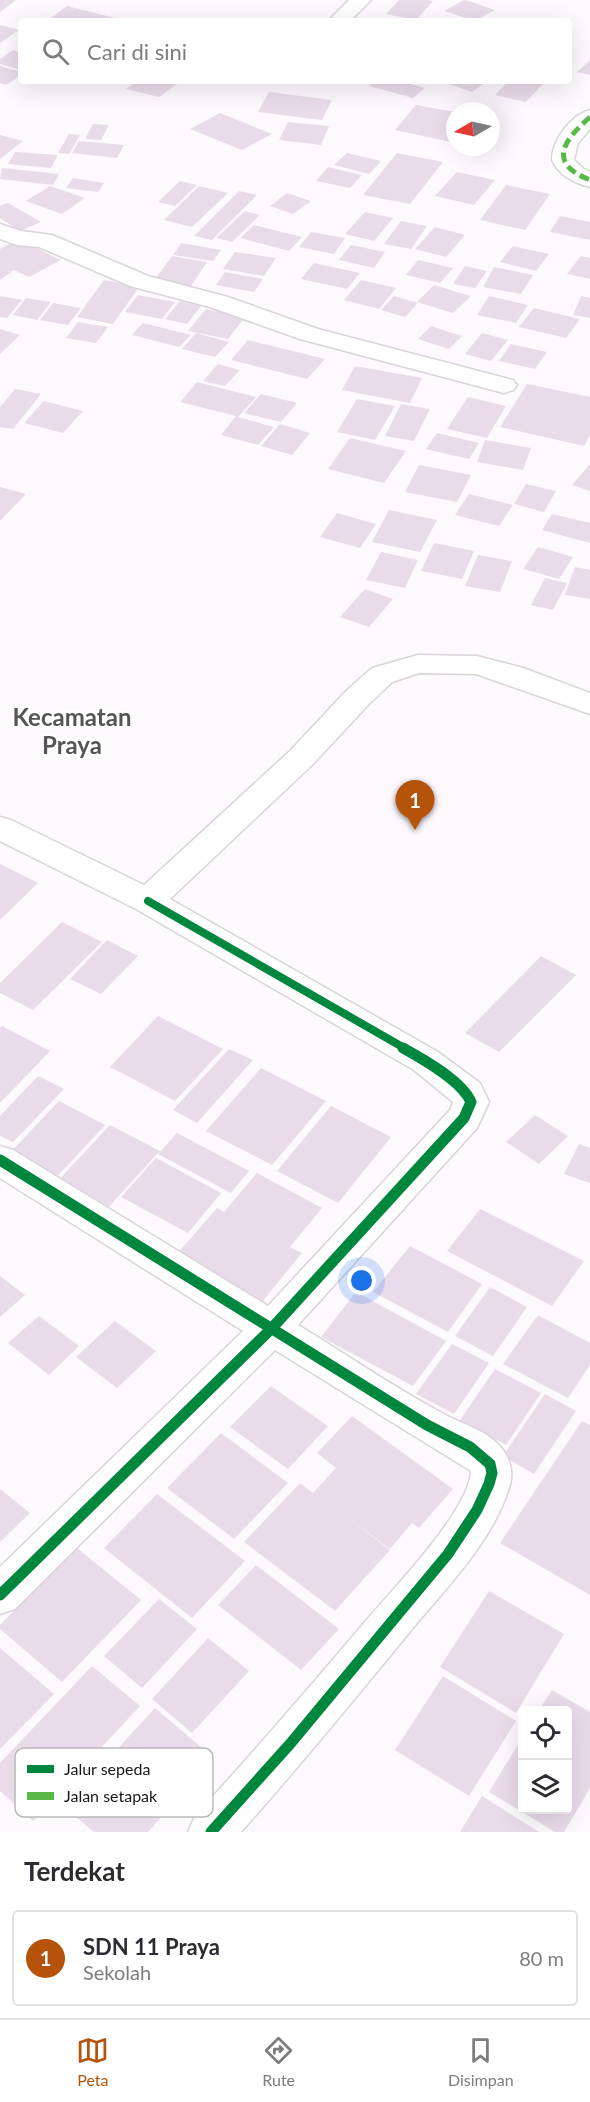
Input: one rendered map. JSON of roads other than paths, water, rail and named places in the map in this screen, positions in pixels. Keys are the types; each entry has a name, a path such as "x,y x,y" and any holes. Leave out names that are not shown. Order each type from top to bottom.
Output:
{"street":[{"path":"341,18 361,0"},
{"path":"590,117 571,134 564,147 562,160 568,170 590,180"},
{"path":"0,231 19,238 44,240 88,261 139,281 219,302 309,334 504,385"},
{"path":"148,901 302,757 357,698 382,675 418,664 477,665 513,675 590,704"},
{"path":"0,828 148,901 426,1061 471,1098 470,1109 464,1118 272,1328 0,1595"},
{"path":"0,1160 427,1425 482,1455 490,1464 491,1475 488,1486 470,1523 448,1554 290,1744 210,1832"}],"place":[{"name":"SDN 11 Praya","path":"415,830"}],"district":[{"name":"Kecamatan Praya","path":"72,730"}]}
